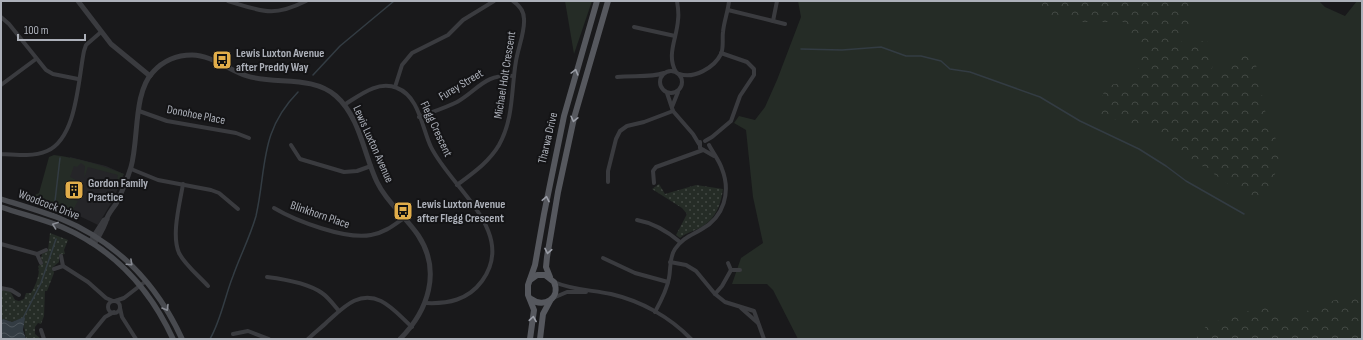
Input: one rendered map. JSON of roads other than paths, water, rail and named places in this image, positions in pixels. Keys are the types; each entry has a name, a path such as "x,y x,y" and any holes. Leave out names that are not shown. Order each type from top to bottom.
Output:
{"main road":[{"name":"Tharwa Drive","path":"530,281 535,266 545,207 564,116 597,1"},
{"name":"Tharwa Drive","path":"552,279 546,267 547,257 566,152 583,84 608,1"},
{"name":"Woodcock Drive","path":"1,199 59,218 96,237 123,257 146,281 164,304 182,339"},
{"name":"Woodcock Drive","path":"1,207 54,224 92,243 107,253 140,285 157,308 173,339"},
{"path":"530,339 534,310 527,290 530,281 541,274 552,279 556,290 543,314 540,339"},
{"path":"531,299 540,303 551,300"}],"street":[{"path":"78,1 101,32 121,54 150,76"},
{"path":"228,1 258,10 276,12 285,10 306,1"},
{"path":"344,104 377,87 395,87 402,65 412,53 448,35 468,16 494,1"},
{"name":"Michael Holt Crescent","path":"457,185 484,164 499,145 510,114 514,76 524,19 522,9 513,1"},
{"path":"677,1 679,19 672,61 666,72 661,77 660,83 662,89 667,93 672,110 693,134 699,145 714,156"},
{"path":"672,110 674,100 683,84 692,76 703,71 721,53 723,30 729,1"},
{"path":"773,21 777,1"},
{"path":"728,10 785,24"},
{"path":"1,17 9,24 46,70 53,74 78,79"},
{"path":"634,27 675,36"},
{"path":"1,154 38,154 56,145 67,131 70,122 84,51 91,40 101,32"},
{"path":"694,154 699,145 706,142 732,120 740,96 754,72 752,65 747,62 721,53"},
{"name":"Lewis Luxton Avenue","path":"92,243 122,192 131,169 137,140 142,92 150,76 161,65 174,58 198,56 255,78 318,86 332,93 344,104 353,120 370,166 385,196 418,234 427,254 430,277 426,303 412,327 400,339"},
{"path":"1,85 36,59"},
{"path":"672,61 683,84"},
{"path":"617,77 635,75 650,76 666,72 692,76"},
{"name":"Furey Street","path":"419,117 456,103 489,79 499,76 514,76"},
{"path":"650,76 660,83"},
{"name":"Flegg Crescent","path":"395,87 404,92 412,100 434,153 482,217 489,230 493,251 490,267 479,285 466,296 451,302 426,303"},
{"path":"667,93 678,92"},
{"path":"608,182 608,171 616,139 620,131 627,126 644,122 672,110"},
{"name":"Donohoe Place","path":"139,111 167,121 236,133 250,138"},
{"path":"655,312 666,290 670,262 674,251 680,242 715,219 723,205 727,191 726,180 721,167 706,142 693,134"},
{"path":"704,150 706,142"},
{"path":"291,145 300,159 344,172 357,171 370,166"},
{"path":"654,182 653,171 656,167 704,150"},
{"path":"131,169 158,180 211,190 219,193 238,209"},
{"path":"184,184 176,232 176,244 184,261 208,286"},
{"name":"Blinkhorn Place","path":"274,208 288,216 352,236 373,235 383,232 404,218"},
{"path":"637,220 649,222 669,232 680,242"},
{"path":"1,244 37,254 46,250"},
{"path":"37,254 41,263"},
{"path":"61,256 64,266 88,282 106,298 114,301 120,307 122,317 136,339"},
{"path":"603,258 635,274 668,282"},
{"path":"670,262 693,268 715,294 725,302 754,311 764,339"},
{"path":"728,264 731,270"},
{"path":"54,269 64,266"},
{"path":"715,294 722,286 731,270"},
{"path":"731,270 740,270"},
{"path":"267,277 283,279 316,290 326,296 339,311"},
{"path":"552,279 567,287 624,298 655,312 676,326 691,339"},
{"path":"105,317 108,307 114,301 124,298 146,281"},
{"path":"1,288 11,290 19,295"},
{"path":"551,300 567,292 594,292"},
{"path":"106,298 108,307 122,317"},
{"path":"87,339 105,317 118,310 124,298"},
{"path":"308,339 339,311 354,300 370,298 382,301 412,327"},
{"path":"741,308 758,323"},
{"path":"41,330 44,339"},
{"path":"233,334 248,331 269,339"}],"water":[{"path":"24,317 23,330 26,339 1,339 1,321 3,319 12,322"}],"waterway":[{"path":"313,75 340,46 394,1"},
{"path":"801,49 842,50 881,47 906,56 921,56 941,61 950,69 970,72 1040,97 1080,121 1139,149 1186,181 1244,214"},
{"path":"210,339 217,324 230,284 256,216 266,151 270,136 285,107 298,92"},
{"path":"55,201 60,158"},
{"path":"23,318 41,283 56,239"}],"place":[{"name":"Lewis Luxton Avenue after Preddy Way","path":"222,60"},
{"name":"Gordon Family Practice","path":"74,190"},
{"name":"Lewis Luxton Avenue after Flegg Crescent","path":"403,211"}]}
